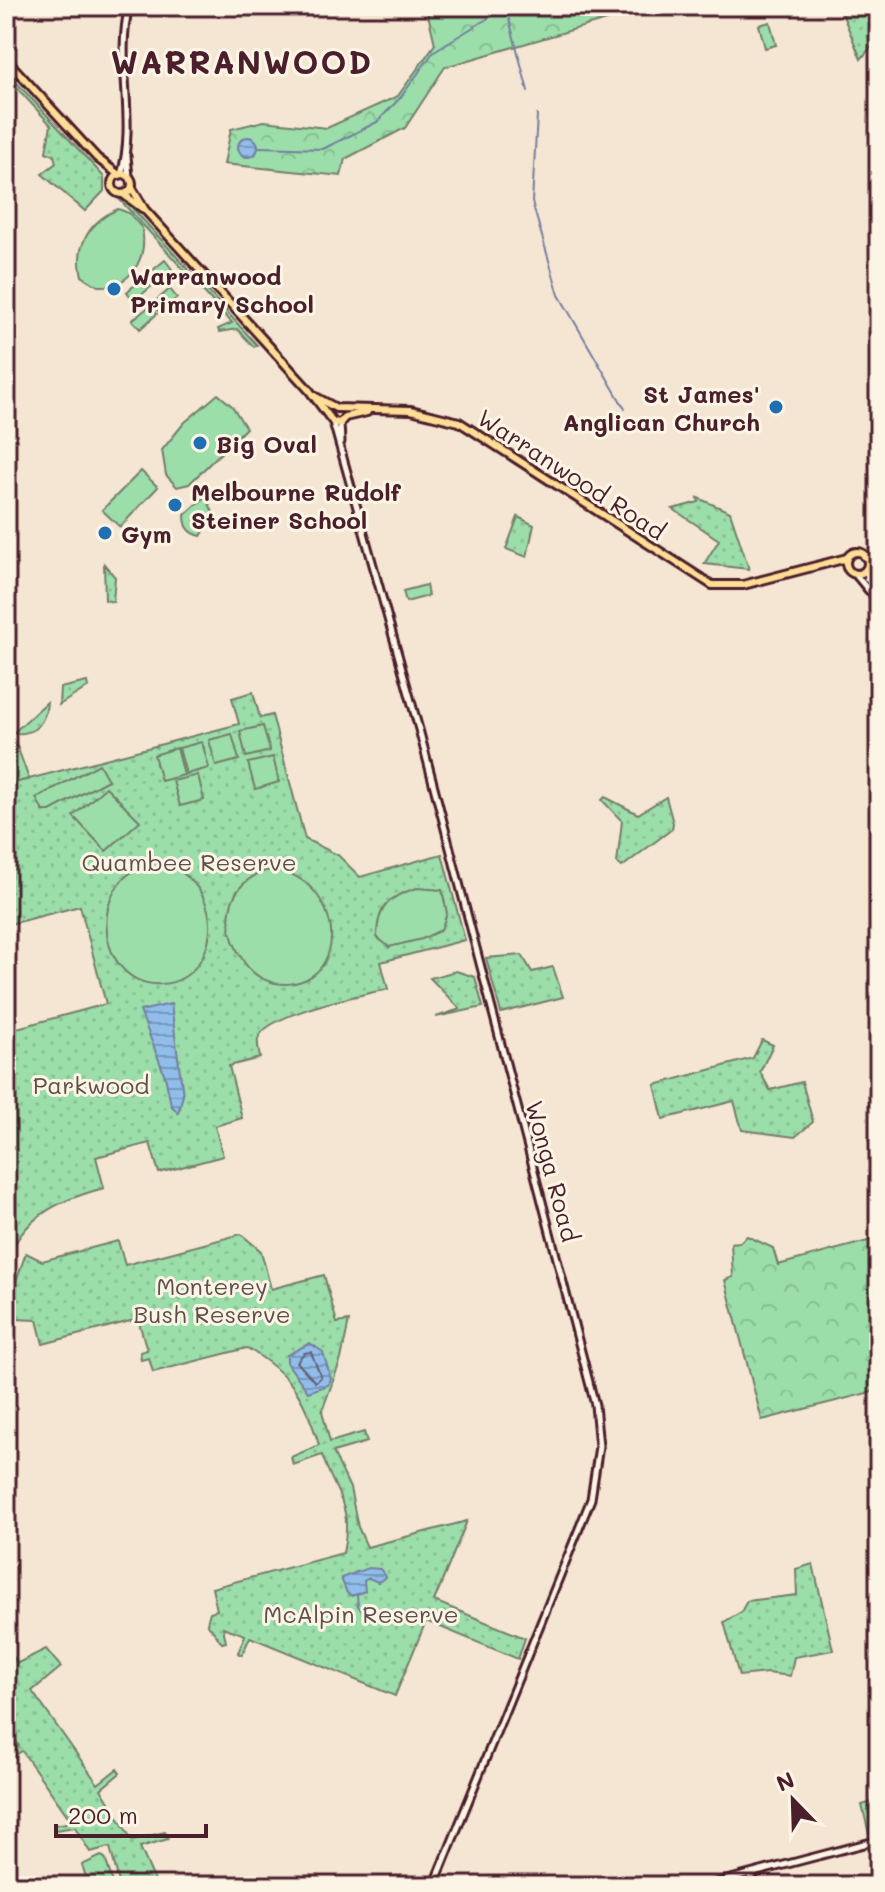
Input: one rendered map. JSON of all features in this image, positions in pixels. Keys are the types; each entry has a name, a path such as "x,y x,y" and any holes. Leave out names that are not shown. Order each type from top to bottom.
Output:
{"main road":[{"path":"6,59 97,158 115,191 123,194 132,188 126,151 123,50 129,6"},
{"path":"113,183 120,175 126,151"},
{"path":"97,158 120,175 129,177"},
{"name":"Wonga Road","path":"132,188 145,210 337,420 342,451 564,1283 599,1432 598,1467 588,1509 434,1886"},
{"name":"Wonga Road","path":"123,194 145,210"},
{"name":"Wonga Road","path":"314,396 339,409"},
{"path":"337,420 339,409"},
{"path":"337,420 339,409"},
{"name":"Warranwood Road","path":"339,409 424,412 471,427 700,580 722,587 743,585 821,566"},
{"name":"Warranwood Road","path":"337,420 370,411"},
{"path":"821,566 856,553 879,562"},
{"path":"864,556 867,579 879,618"},
{"path":"847,558 847,569"},
{"path":"855,574 879,562"},
{"path":"867,579 879,562"},
{"path":"821,566 847,569 872,595"},
{"path":"704,1886 879,1840"},
{"path":"739,1876 745,1885 757,1872"},
{"path":"712,1884 735,1886 739,1876"}],"green space":[{"path":"426,6 654,6 445,67 405,128 345,159 341,176 224,164 231,129 264,121 327,128 398,96 435,44"},
{"path":"839,6 879,6 879,38 861,59"},
{"path":"770,22 776,45 765,48 759,25"},
{"path":"6,71 104,177 104,191 85,211 42,174 56,163 54,155 46,152 51,125 6,76"},
{"path":"121,201 126,201 257,345 254,347 237,329 219,332 218,329 232,323"},
{"path":"118,209 129,213 142,228 142,250 135,269 128,276 120,282 98,286 82,276 82,245 99,220"},
{"path":"165,260 172,269 155,284 147,275"},
{"path":"144,277 152,286 134,301 127,292"},
{"path":"170,289 177,298 159,312 152,304"},
{"path":"150,306 157,314 140,329 132,320"},
{"name":"Big Oval","path":"218,394 232,406 246,428 189,484 177,487 166,475 162,450 184,423"},
{"path":"141,471 158,487 120,527 102,510"},
{"path":"206,496 214,515 201,536 188,529 185,515"},
{"path":"698,498 730,512 749,569 704,564 719,540 673,509 699,502"},
{"path":"518,517 534,525 527,557 506,549"},
{"path":"104,564 115,577 113,602 105,600"},
{"path":"426,585 428,596 406,602 403,591"},
{"path":"87,682 88,687 59,705 60,688"},
{"name":"Quambee Reserve","path":"253,692 260,718 272,715 305,839 338,855 360,877 442,854 465,940 381,962 388,989 316,1006 278,1021 265,1030 258,1039 260,1058 229,1066 242,1118 215,1126 223,1156 159,1173 150,1143 96,1157 104,1188 57,1205 32,1222 21,1234 6,1264 6,1031 106,1004 80,906 10,924 6,908 6,785 239,724 232,698"},
{"path":"47,702 38,726 27,732 13,733"},
{"path":"263,726 270,751 246,757 240,731"},
{"path":"232,734 239,760 216,766 209,740"},
{"path":"202,742 209,768 186,774 179,748"},
{"path":"6,743 17,746 29,779 6,785"},
{"path":"177,748 184,775 161,781 154,755"},
{"path":"273,757 279,782 255,789 248,763"},
{"path":"99,764 108,780 50,811 43,811 36,798"},
{"path":"198,775 204,800 180,806 173,781"},
{"path":"106,787 140,821 106,851 73,816"},
{"path":"605,797 638,814 666,797 672,829 622,867 617,863 622,821 602,800"},
{"path":"160,862 175,868 198,889 206,903 210,933 206,949 191,972 162,984 139,981 122,968 111,950 107,928 109,905 118,885 135,870"},
{"path":"265,871 281,871 295,876 308,885 326,909 331,939 328,954 312,976 301,981 276,983 253,972 244,962 232,936 229,922 234,898 251,878"},
{"path":"417,888 442,890 447,913 441,930 422,939 389,947 377,937 382,910 392,899"},
{"path":"522,955 532,972 553,967 563,997 501,1013 486,958"},
{"path":"456,971 475,977 483,1007 436,1017 460,1009 430,978"},
{"path":"762,1040 773,1045 760,1072 770,1090 802,1082 813,1122 795,1137 742,1130 734,1101 663,1119 655,1085 753,1058"},
{"path":"241,1234 261,1251 271,1289 324,1275 337,1323 349,1321 341,1359 322,1411 330,1442 364,1432 367,1442 333,1452 350,1488 358,1527 367,1547 467,1521 434,1601 525,1638 518,1659 426,1621 395,1696 250,1637 242,1655 238,1653 245,1635 223,1627 226,1642 222,1643 207,1623 210,1612 217,1610 212,1588 343,1553 345,1512 322,1455 293,1465 291,1457 319,1445 308,1413 294,1388 275,1367 247,1348 153,1372 149,1358 141,1360 140,1352 147,1350 138,1319 43,1344 37,1320 14,1319 16,1281 26,1253 42,1261 118,1241 125,1265"},
{"path":"747,1236 773,1248 778,1265 879,1238 879,1390 762,1420 725,1280 733,1277 731,1243 740,1242"},
{"path":"813,1564 833,1650 794,1657 790,1676 767,1673 739,1676 724,1622 741,1612 747,1601 797,1595 796,1569"},
{"path":"6,1648 18,1663 46,1649 61,1667 32,1691 98,1784 117,1769 120,1773 101,1789 132,1840 165,1832 168,1839 140,1847 157,1886 120,1886 110,1847 90,1852 75,1827 55,1830 54,1825 72,1822 22,1751 10,1758 6,1756 19,1746 6,1726"},
{"path":"879,1800 879,1831 869,1834 862,1805"},
{"path":"101,1856 105,1858 114,1886 89,1886 82,1865"}],"water":[{"path":"248,137 255,140 258,147 255,154 248,157 241,154 238,147 241,140"},
{"path":"171,1004 183,1095 178,1113 171,1105 165,1076 140,1011"},
{"path":"310,1343 323,1352 331,1379 328,1385 308,1392 287,1363 287,1355"},
{"path":"368,1568 380,1569 386,1577 378,1582 369,1578 364,1581 365,1591 352,1596 347,1593 341,1578"}],"waterway":[{"path":"510,6 510,14"},
{"path":"259,147 323,149 377,122 401,97 434,51 500,11"},
{"path":"509,19 528,91"},
{"path":"537,115 532,202 559,295 625,409"},
{"path":"357,1595 358,1606 364,1614"},
{"path":"6,1688 11,1700"}],"place":[{"name":"Warranwood Primary School","path":"114,289"},
{"name":"St James' Anglican Church","path":"776,407"},
{"name":"Big Oval","path":"200,443"},
{"name":"Melbourne Rudolf Steiner School","path":"175,505"},
{"name":"Gym","path":"105,533"}],"district":[{"name":"WARRANWOOD","path":"242,61"}],"park label":[{"name":"Parkwood","path":"91,1084"},
{"name":"Monterey Bush Reserve","path":"212,1299"},
{"name":"McAlpin Reserve","path":"361,1613"}]}
